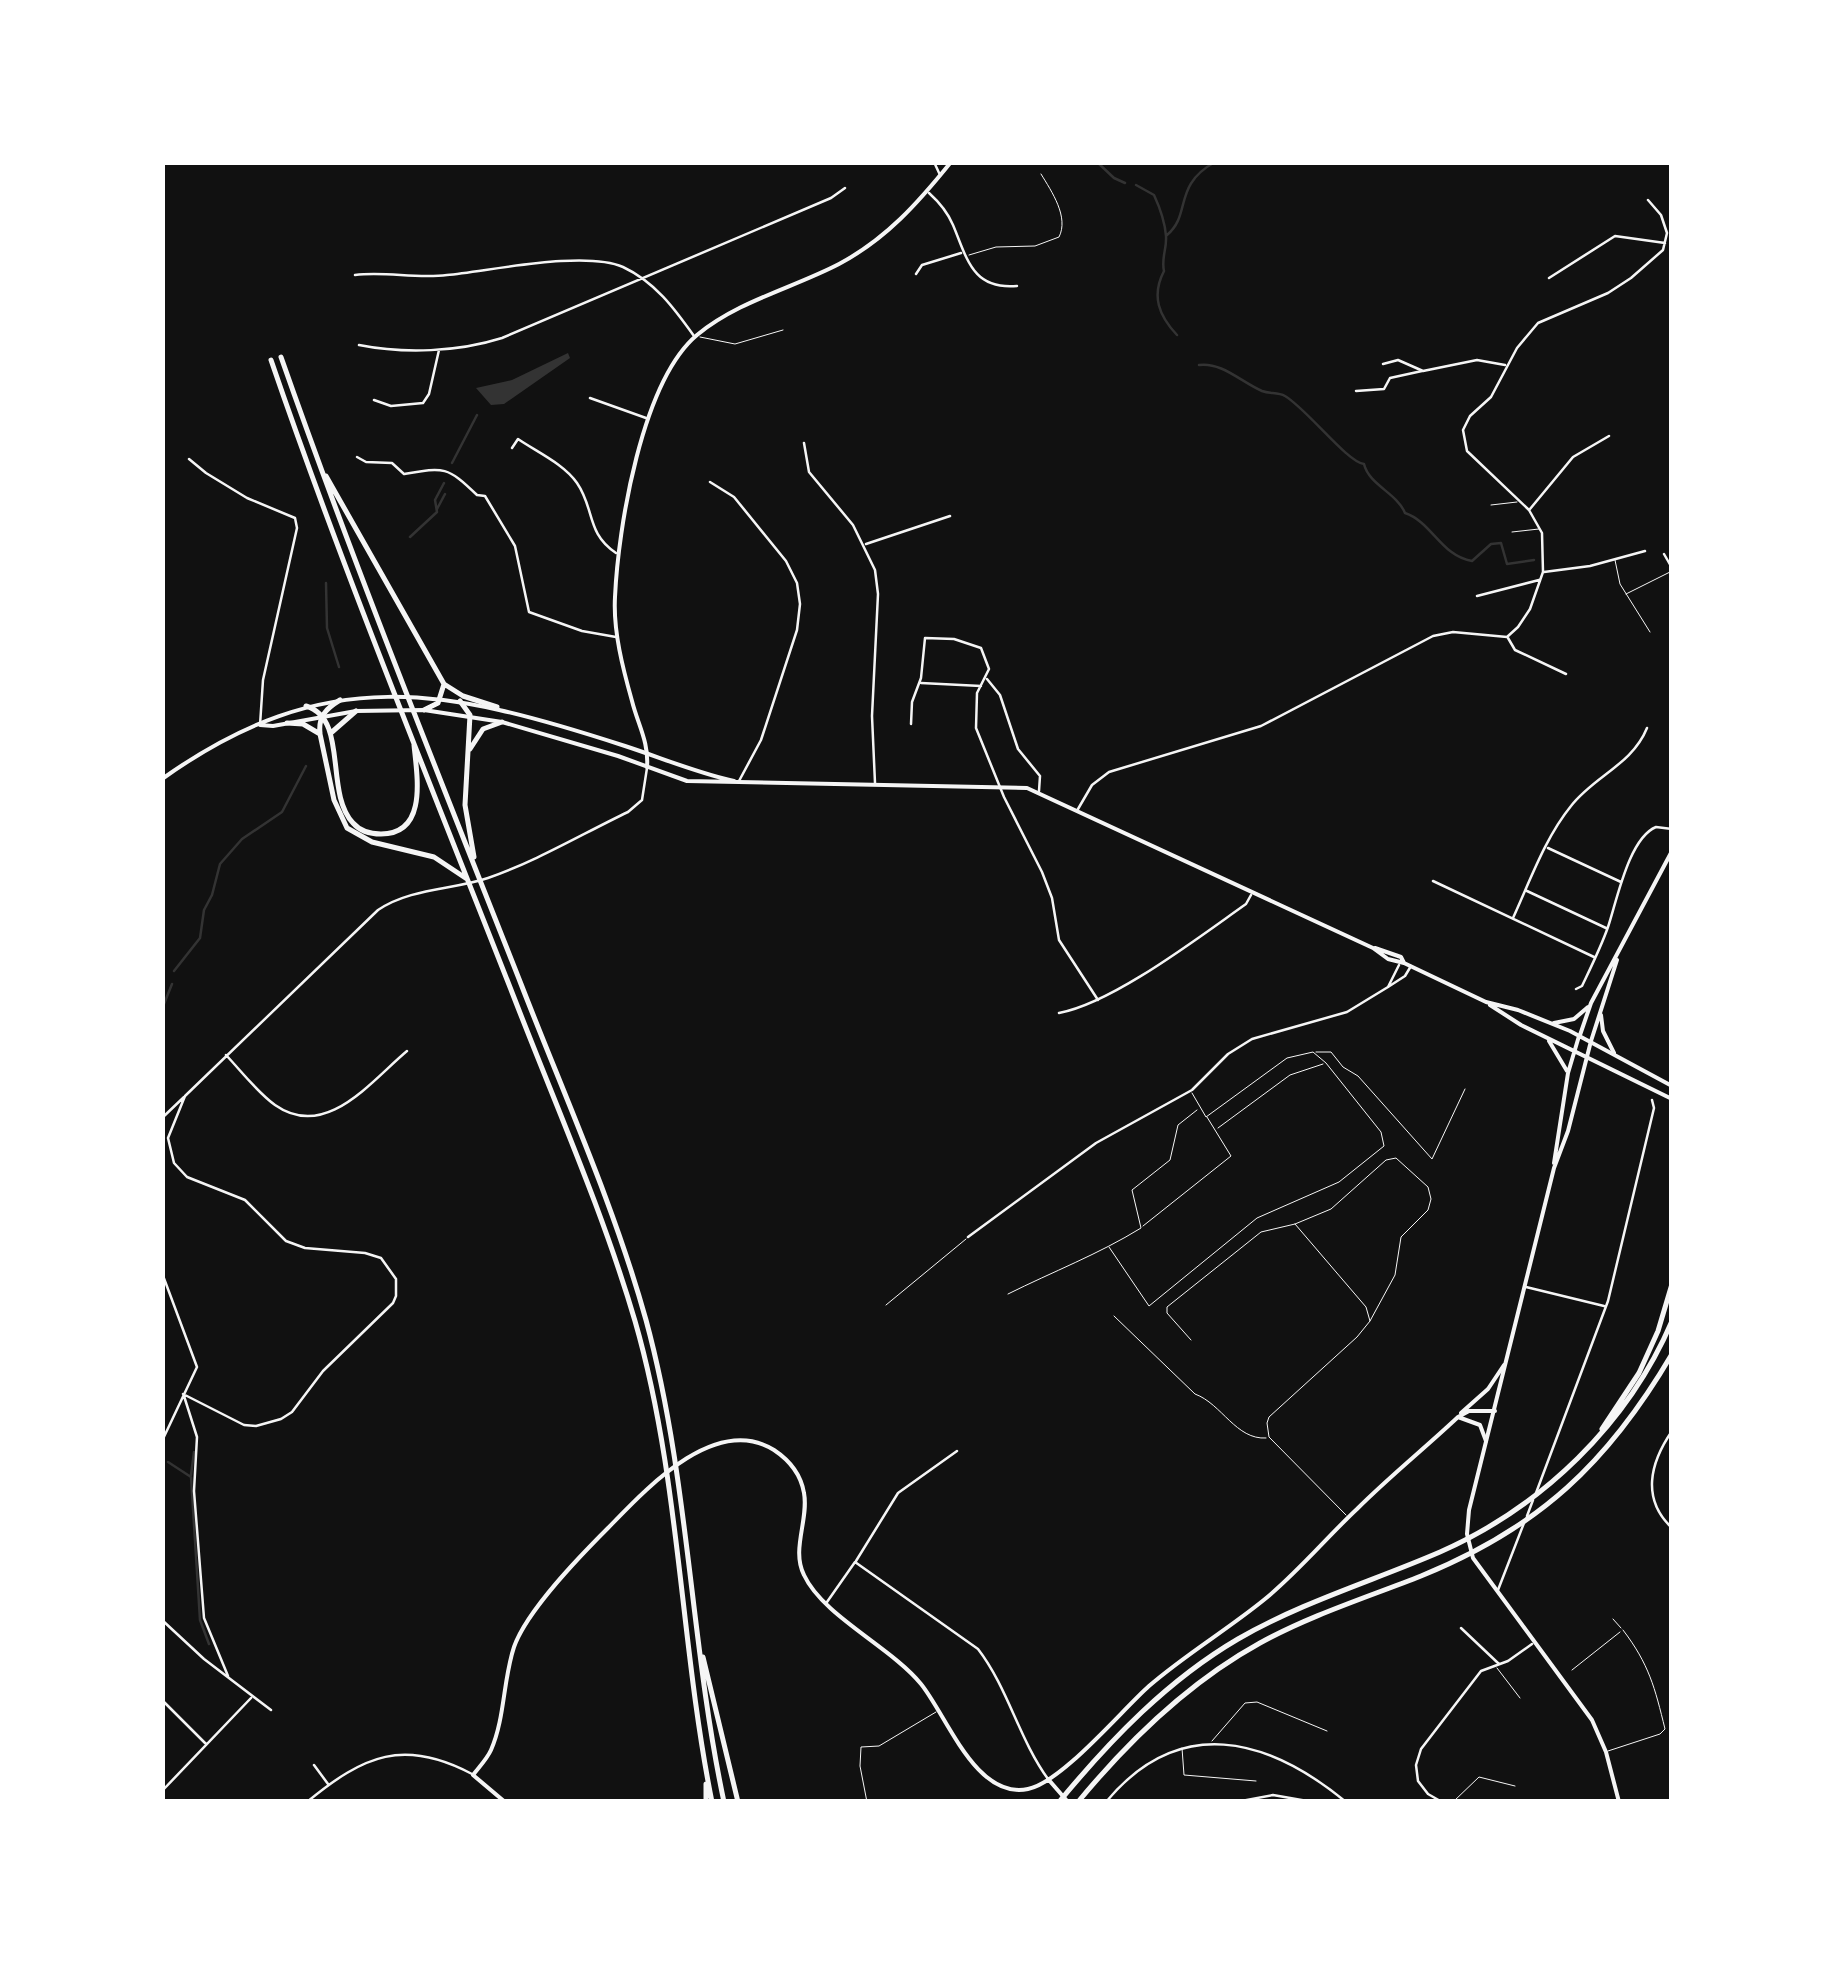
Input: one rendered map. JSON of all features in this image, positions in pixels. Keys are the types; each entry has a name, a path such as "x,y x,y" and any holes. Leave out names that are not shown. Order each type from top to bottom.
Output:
{"highway":[{"path":"281,357 617,1232 659,1370 680,1486 698,1640 724,1802"},
{"path":"271,360 600,1218 636,1324 669,1494 709,1802"},
{"path":"321,468 444,684 463,696 497,707"},
{"path":"424,710 441,698 444,684"},
{"path":"340,700 327,708 319,724 334,800 347,828 372,842 434,857 467,879"},
{"path":"460,701 470,715 466,822 478,875"},
{"path":"306,706 324,715 344,811 354,825 377,834 397,830 414,814 418,794 412,734"},
{"path":"330,734 356,711"},
{"path":"467,756 478,734 502,722"},
{"path":"287,723 302,724 320,734"},
{"path":"1597,1438 1639,1373 1658,1331 1672,1284"},
{"path":"1059,1802 1133,1720 1224,1648 1290,1612 1416,1562 1499,1521 1560,1474 1628,1400 1672,1322"},
{"path":"1078,1802 1164,1711 1232,1660 1297,1625 1421,1576 1506,1534 1571,1485 1624,1430 1671,1354"},
{"path":"698,1640 738,1802"}],"main road":[{"path":"647,767 648,754 632,702 614,599 634,467 648,418 668,371 696,336 734,311 864,249 898,223 950,162"},
{"path":"162,779 270,718 306,706 340,700 441,698 497,707 739,782"},
{"path":"260,725 356,711 424,710 502,722 687,781 1001,786 1039,791 1373,948 1400,956 1402,963 1672,1099"},
{"path":"1554,1168 1568,1073 1591,1003 1672,850"},
{"path":"1617,958 1554,1168 1469,1510 1467,1534 1474,1558 1592,1720 1606,1752 1619,1802"},
{"path":"1486,1002 1554,1023 1672,1086"},
{"path":"1554,1023 1574,1019 1591,1003"},
{"path":"1601,1010 1601,1026 1614,1052"},
{"path":"1546,1037 1568,1073"},
{"path":"504,1802 473,1775 490,1752 514,1648 525,1623 600,1535 647,1489 707,1448 749,1441 778,1453 794,1470 804,1496 801,1568 810,1586 915,1678 968,1757 991,1780 1020,1790 1037,1786 1048,1778 1188,1653 1274,1591 1348,1517 1488,1389 1507,1362"},
{"path":"1458,1417 1469,1411 1495,1411"},
{"path":"1458,1417 1480,1425 1487,1443"},
{"path":"1048,1778 1068,1802"}],"street":[{"path":"934,162 940,176"},
{"path":"359,345 439,349 502,338 831,198 845,188"},
{"path":"928,192 952,222 970,268 986,280 1017,286"},
{"path":"1648,200 1662,215 1667,243"},
{"path":"1549,278 1615,236 1667,243"},
{"path":"1507,637 1525,617 1541,580 1544,548 1540,528 1529,510 1464,448 1462,438 1467,421 1491,397 1506,366 1538,323 1608,292 1648,264 1667,243"},
{"path":"916,274 922,264 963,254"},
{"path":"355,275 429,277 502,266 589,262 623,267 669,302 696,336"},
{"path":"374,400 390,406 423,403 439,349"},
{"path":"1383,364 1398,360 1423,371"},
{"path":"1356,391 1384,389 1390,378 1477,360 1506,366"},
{"path":"590,398 648,418"},
{"path":"1529,510 1573,457 1609,436"},
{"path":"512,448 518,440 571,476 584,497 595,532 618,554"},
{"path":"804,443 809,472 844,512 875,570 878,594 872,716 874,785"},
{"path":"357,457 366,462 390,463 404,474 437,468 455,474 476,494 485,496 504,521 518,552 531,614 582,631 618,637"},
{"path":"189,459 248,498 295,518 263,680 260,725"},
{"path":"710,482 734,496 786,561 800,604 798,630 761,740 739,782"},
{"path":"864,545 950,516"},
{"path":"1543,572 1645,551"},
{"path":"1664,554 1672,570"},
{"path":"1476,596 1541,580"},
{"path":"1078,809 1092,785 1109,772 1260,726 1433,636 1458,632 1507,637 1516,650 1566,674"},
{"path":"911,724 925,638 954,639 981,648 989,669 977,694 976,728 1042,872 1052,898 1059,940 1098,1000"},
{"path":"987,678 1000,695 1016,747 1041,778 1039,791"},
{"path":"920,682 981,686"},
{"path":"1513,918 1562,816 1579,796 1632,755 1646,728"},
{"path":"162,1118 378,910 412,894 455,889 512,869 628,812 644,796 647,767"},
{"path":"1576,989 1582,986 1596,958 1621,882 1647,831 1656,826 1672,829"},
{"path":"1547,847 1621,882"},
{"path":"1433,881 1596,958"},
{"path":"1526,890 1607,929"},
{"path":"1059,1013 1098,1000 1246,904 1252,891"},
{"path":"1388,987 1402,963"},
{"path":"968,1237 1096,1144 1192,1090 1228,1054 1252,1039 1347,1012 1404,976 1411,966"},
{"path":"226,1055 278,1108 316,1117 341,1108 407,1051"},
{"path":"183,1394 244,1424 256,1426 281,1419 292,1412 324,1371 393,1303 397,1288 393,1270 382,1258 295,1246 277,1234 244,1200 187,1178 174,1164 168,1138 185,1096"},
{"path":"1497,1592 1606,1306 1654,1108 1652,1100"},
{"path":"162,1273 197,1363 195,1376 162,1441"},
{"path":"1526,1287 1606,1306"},
{"path":"183,1394 197,1438 194,1491 204,1618 228,1676"},
{"path":"1672,1431 1657,1458 1651,1481 1656,1509 1672,1528"},
{"path":"826,1602 898,1493 956,1451"},
{"path":"855,1562 978,1650 1048,1778"},
{"path":"162,1620 183,1642 270,1710"},
{"path":"1461,1628 1497,1665"},
{"path":"1442,1802 1428,1794 1418,1781 1417,1757 1480,1672 1534,1642"},
{"path":"162,1791 253,1696"},
{"path":"162,1700 206,1744"},
{"path":"1107,1801 1150,1761 1182,1748 1211,1744 1248,1747 1278,1757 1314,1777 1346,1802"},
{"path":"307,1802 328,1784 373,1760 394,1754 420,1754 446,1761 473,1775"},
{"path":"314,1765 328,1784"},
{"path":"1236,1802 1273,1794 1313,1802"}],"lane":[{"path":"963,254 996,247 1026,248 1059,237 1062,220 1041,174"},
{"path":"696,336 736,344 783,330"},
{"path":"1490,506 1520,502"},
{"path":"1512,532 1540,528"},
{"path":"1615,560 1620,584 1650,632"},
{"path":"1626,594 1672,570"},
{"path":"1109,1247 1149,1306 1257,1218 1339,1182 1380,1150 1384,1146 1380,1132 1313,1052"},
{"path":"1206,1116 1287,1058 1331,1052 1343,1067 1358,1076 1432,1159 1466,1089"},
{"path":"1216,1130 1290,1074 1326,1063"},
{"path":"1008,1294 1141,1228 1231,1156 1192,1090"},
{"path":"1141,1228 1132,1190 1170,1160 1178,1125 1200,1108"},
{"path":"1190,1340 1167,1307 1261,1232 1295,1224 1331,1209 1392,1158 1401,1160 1428,1187 1428,1210 1402,1237 1395,1275 1370,1321 1267,1423 1269,1437 1348,1517"},
{"path":"1295,1224 1366,1306 1370,1321"},
{"path":"886,1304 968,1237"},
{"path":"1114,1316 1196,1394 1209,1399 1244,1433 1253,1438 1269,1437"},
{"path":"1606,1752 1665,1729 1652,1674 1642,1654 1613,1619"},
{"path":"1572,1670 1623,1630"},
{"path":"1497,1665 1520,1698"},
{"path":"1211,1744 1245,1703 1257,1702 1326,1731"},
{"path":"867,1802 860,1766 861,1746 880,1746 939,1710"},
{"path":"1182,1748 1184,1775 1256,1781"},
{"path":"1453,1802 1479,1776 1515,1786"}],"shaded area":[{"path":"568,353 570,358 504,404 491,405 476,388 512,380"}],"waterway":[{"path":"1097,162 1125,183"},
{"path":"1167,235 1179,218 1193,181 1215,162"},
{"path":"1136,185 1154,195 1163,221 1166,241 1158,297 1162,313 1177,335"},
{"path":"1199,365 1224,370 1294,403 1364,464 1371,478 1405,513 1452,553 1472,561 1491,544 1501,543 1507,564 1534,560"},
{"path":"452,463 477,415"},
{"path":"410,537 437,512 435,500 444,483"},
{"path":"437,509 445,494"},
{"path":"326,583 327,628 339,667"},
{"path":"174,971 200,938 204,910 220,864 242,839 282,812 306,766"},
{"path":"162,1009 172,984"},
{"path":"191,1475 194,1452"},
{"path":"168,1462 191,1477 200,1620 209,1644"}]}
